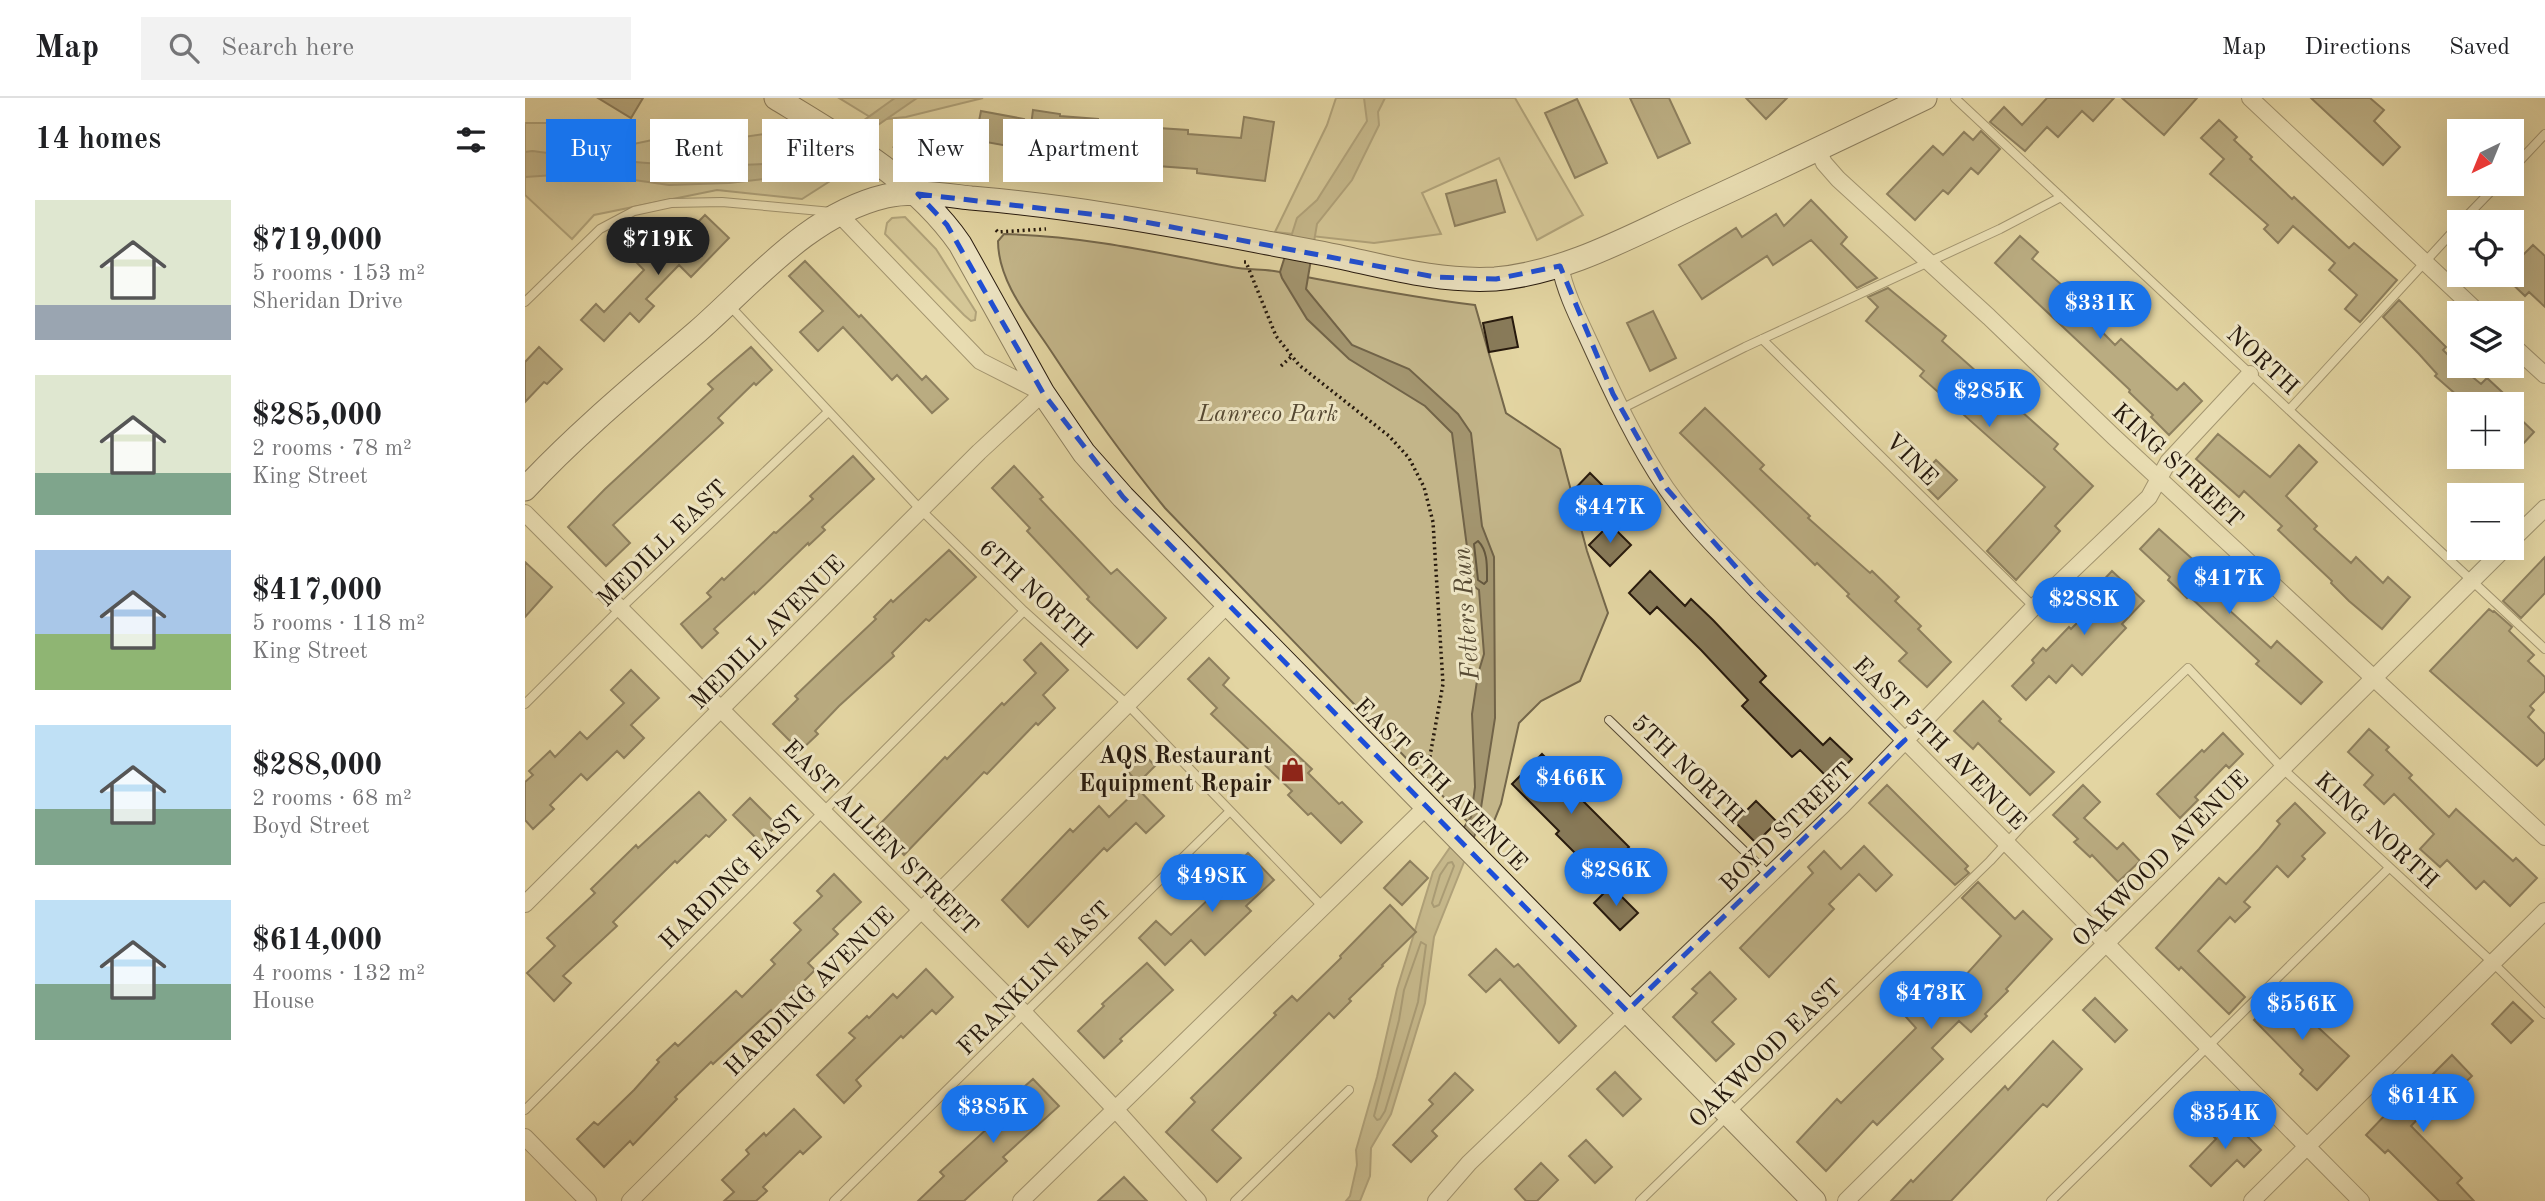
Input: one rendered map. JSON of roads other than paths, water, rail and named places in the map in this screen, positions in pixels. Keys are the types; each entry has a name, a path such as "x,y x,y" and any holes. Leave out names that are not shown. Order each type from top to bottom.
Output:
{"main road":[{"path":"525,489 615,401 728,304 765,267 838,213 887,196 918,194 1056,207 1272,244 1410,273 1463,280 1525,275 1560,266 1608,247 1926,98"},
{"name":"EAST 6TH AVENUE","path":"788,104 885,155 947,225 1043,393 1084,453 1123,497 1814,1201"}],"street":[{"path":"2249,98 2466,301"},
{"name":"KING STREET","path":"1818,150 1824,163 1838,180 2545,837"},
{"name":"EAST 6TH AVENUE","path":"838,213 981,361 1043,393"},
{"name":"EAST 5TH AVENUE","path":"1560,266 1565,287 1638,443 1667,489 1702,532 1759,593 2361,1201"},
{"path":"2524,356 2545,375"},
{"name":"BOYD STREET","path":"1436,1201 1469,1163 1843,805 2034,607 2149,496 2168,462 2250,374"},
{"name":"MEDILL AVENUE","path":"525,904 921,510 1043,393"},
{"path":"2524,528 2545,508"},
{"name":"EAST ALLEN STREET","path":"525,513 1025,1014 1198,1201"},
{"name":"OAKWOOD AVENUE","path":"1846,1201 2493,560"},
{"name":"HARDING AVENUE","path":"630,1201 1227,605"},
{"path":"1021,1201 1322,906 1433,814"},
{"path":"2252,1201 2545,911"},
{"path":"525,1137 588,1201"}],"lane":[{"name":"NORTH","path":"1955,98 2545,649"},
{"path":"2524,156 2545,134"},
{"path":"2473,210 2487,196"},
{"path":"1621,409 1762,339 1930,263 2061,197"},
{"path":"525,302 600,229 634,211 671,202 722,202 838,213"},
{"path":"2289,410 2447,237"},
{"name":"6TH NORTH","path":"728,304 921,510 1024,611 1128,705 1322,906"},
{"name":"VINE","path":"1762,339 2034,607"},
{"name":"MEDILL EAST","path":"525,704 621,608 828,412"},
{"name":"HARDING EAST","path":"525,1110 1024,611"},
{"name":"KING NORTH","path":"2188,668 2283,769 2545,1014"},
{"name":"OAKWOOD EAST","path":"1640,1201 2023,825 2188,668"},
{"name":"5TH NORTH","path":"1609,720 1769,875"},
{"name":"FRANKLIN EAST","path":"834,1201 1230,811"},
{"path":"2051,1201 2389,868"},
{"path":"1235,1201 1349,1090"}],"water":[{"path":"895,98 917,98 879,124 879,119 866,119"},
{"path":"1364,98 1385,98 1378,112 1379,125 1352,180 1317,224 1306,289 1352,345 1409,369 1458,414 1471,433 1482,526 1494,557 1495,718 1478,827 1434,937 1425,1003 1391,1114 1371,1148 1370,1176 1360,1201 1346,1201 1350,1196 1357,1165 1356,1150 1377,1077 1397,989 1433,872 1471,817 1475,787 1472,714 1484,654 1479,590 1472,585 1452,433 1425,406 1349,359 1307,319 1280,272 1297,218 1317,200 1367,121"},
{"path":"525,152 546,152 546,176 525,177"},
{"path":"636,162 650,163 650,182 738,182 669,185 636,180"},
{"path":"762,164 762,179 748,181 748,165"}],"place":[{"name":"AQS Restaurant Equipment Repair","path":"1292,769"}],"park label":[{"name":"Lanreco Park","path":"1268,413"}],"water label":[{"name":"Fetters Run","path":"1465,614"}]}
